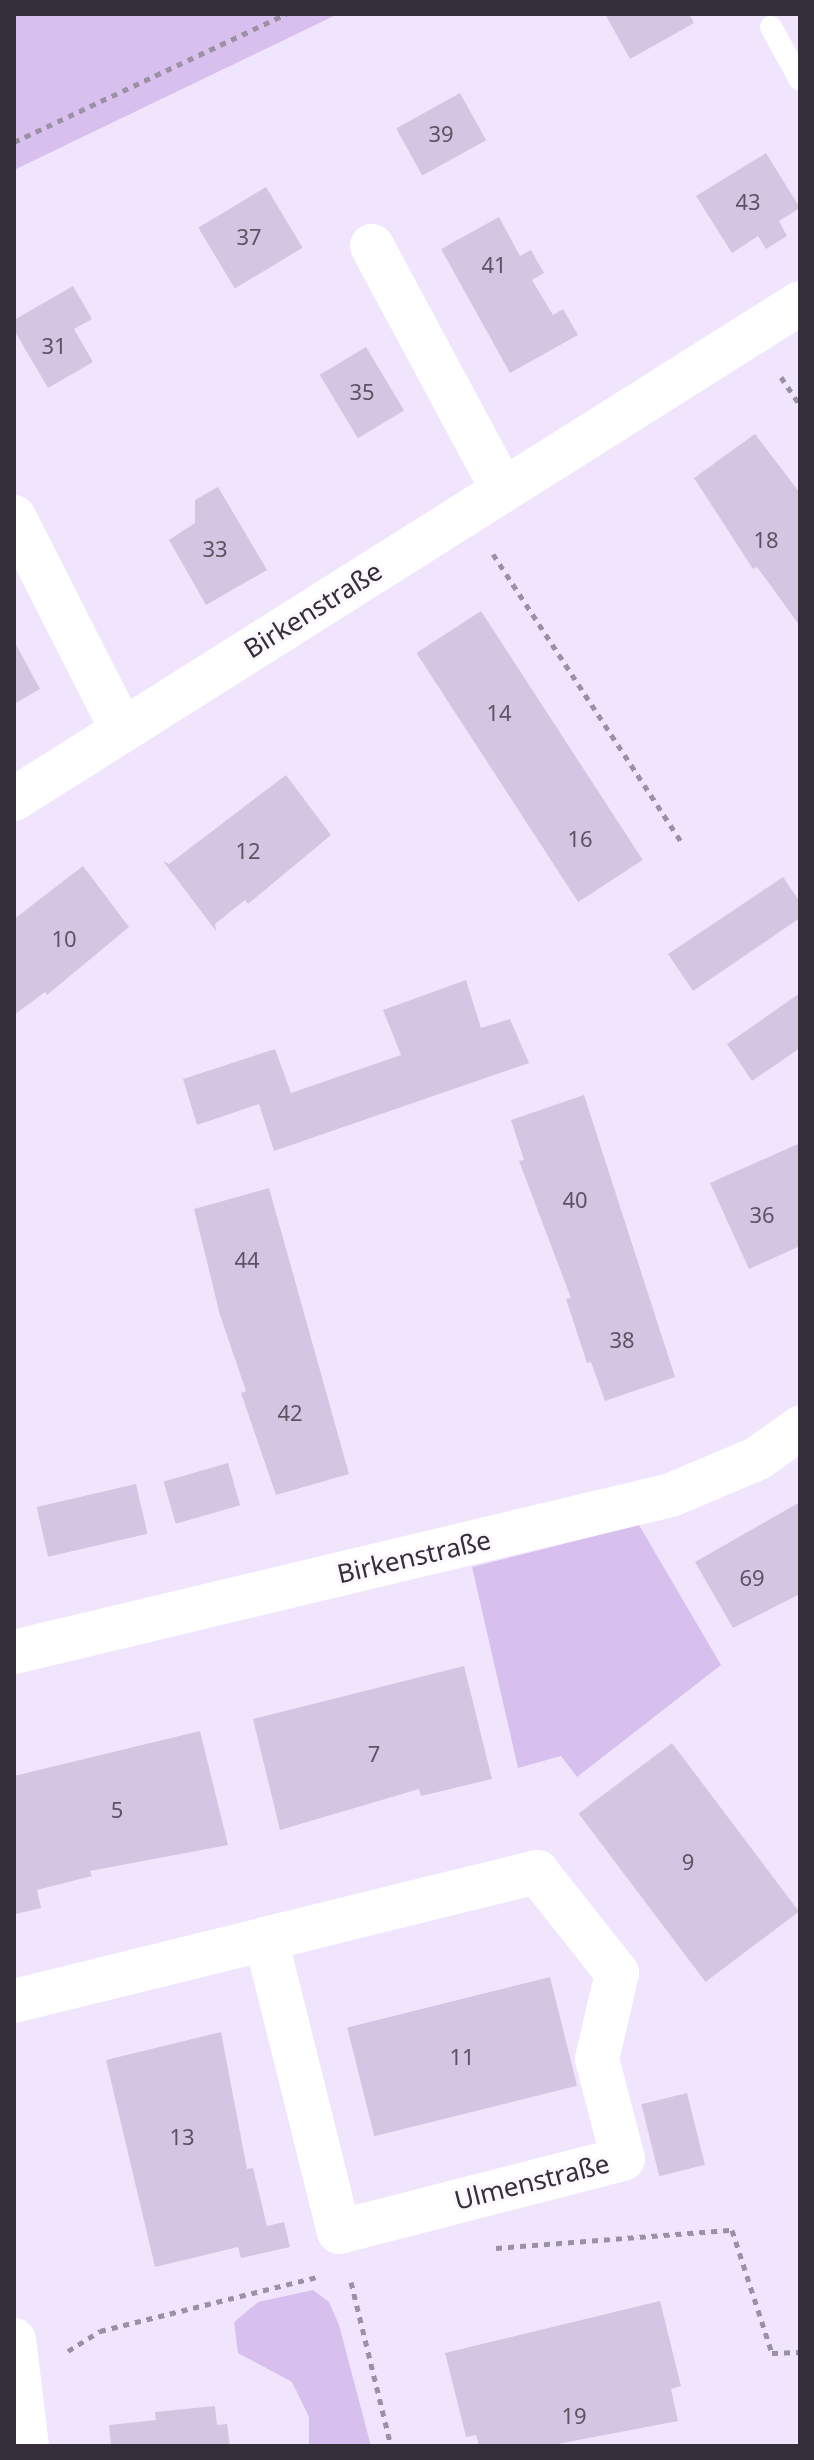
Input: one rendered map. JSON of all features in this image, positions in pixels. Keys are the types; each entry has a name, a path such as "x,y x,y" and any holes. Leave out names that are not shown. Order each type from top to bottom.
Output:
{"street":[{"path":"372,246 503,490"},
{"name":"Birkenstraße","path":"14,799 800,303"},
{"path":"14,517 122,730"},
{"name":"Birkenstraße","path":"14,1652 671,1495 758,1458 800,1428"},
{"name":"Ulmenstraße","path":"14,2001 537,1872 617,1973 597,2059 623,2159 339,2232 266,1940"},
{"path":"15,2351 27,2446"}],"lane":[{"path":"771,27 800,80"}],"path":[{"path":"14,142 286,14"},
{"path":"466,513 681,841"},
{"path":"490,2248 732,2230 772,2353 800,2352"},
{"path":"348,2270 391,2446"},
{"path":"15,2351 61,2356 100,2331 333,2273"}],"shaded area":[{"path":"14,14 338,14 14,170"},
{"path":"639,1525 721,1665 577,1777 561,1756 518,1768 472,1567"},
{"path":"313,2290 329,2302 339,2325 371,2446 309,2446 309,2417 292,2382 238,2353 234,2322 258,2302"}],"building":[{"path":"605,14 689,14 694,23 630,59"},
{"path":"460,93 486,140 422,176 396,128"},
{"path":"766,153 800,208 779,221 787,236 766,249 758,236 732,253 696,196"},
{"path":"266,187 303,248 235,289 198,228"},
{"path":"499,217 520,256 531,250 544,273 532,280 553,315 563,309 578,335 510,373 441,249"},
{"path":"73,286 92,319 74,329 93,362 48,388 14,330 14,320"},
{"path":"366,347 404,410 358,438 320,375"},
{"path":"755,434 800,493 800,626 757,567 753,569 694,478"},
{"path":"218,487 267,570 206,605 169,540 195,523 195,500"},
{"path":"481,611 643,860 578,902 416,653"},
{"path":"14,641 40,689 14,704"},
{"path":"286,775 331,835 248,904 245,900 215,924 216,931 163,861 169,864"},
{"path":"83,866 129,927 47,995 45,992 14,1015 14,919"},
{"path":"783,877 800,902 800,918 693,991 668,954"},
{"path":"466,980 481,1028 510,1019 529,1063 274,1151 259,1104 197,1125 183,1079 275,1049 291,1093 401,1055 383,1010"},
{"path":"800,993 800,1048 752,1081 727,1044"},
{"path":"584,1095 675,1377 605,1401 591,1362 587,1363 566,1299 571,1298 519,1161 524,1160 511,1120"},
{"path":"800,1143 800,1246 749,1269 710,1183"},
{"path":"269,1188 349,1474 276,1495 241,1393 246,1391 220,1315 194,1209"},
{"path":"228,1463 240,1505 176,1524 164,1481"},
{"path":"136,1484 147,1534 48,1557 37,1507"},
{"path":"800,1502 800,1594 733,1628 695,1562"},
{"path":"464,1666 492,1779 421,1796 419,1789 280,1830 253,1719"},
{"path":"200,1731 228,1845 90,1871 92,1876 37,1890 41,1908 16,1914 14,1776"},
{"path":"672,1743 799,1912 706,1982 579,1813"},
{"path":"550,1977 577,2086 374,2136 347,2028"},
{"path":"221,2032 247,2169 253,2168 267,2226 284,2222 290,2247 241,2258 238,2247 155,2267 106,2060"},
{"path":"687,2093 705,2165 659,2176 641,2104"},
{"path":"660,2301 681,2386 671,2389 678,2421 547,2446 479,2446 476,2435 466,2437 445,2353"},
{"path":"215,2406 217,2425 227,2424 230,2446 111,2446 109,2425 156,2420 155,2412"}]}
